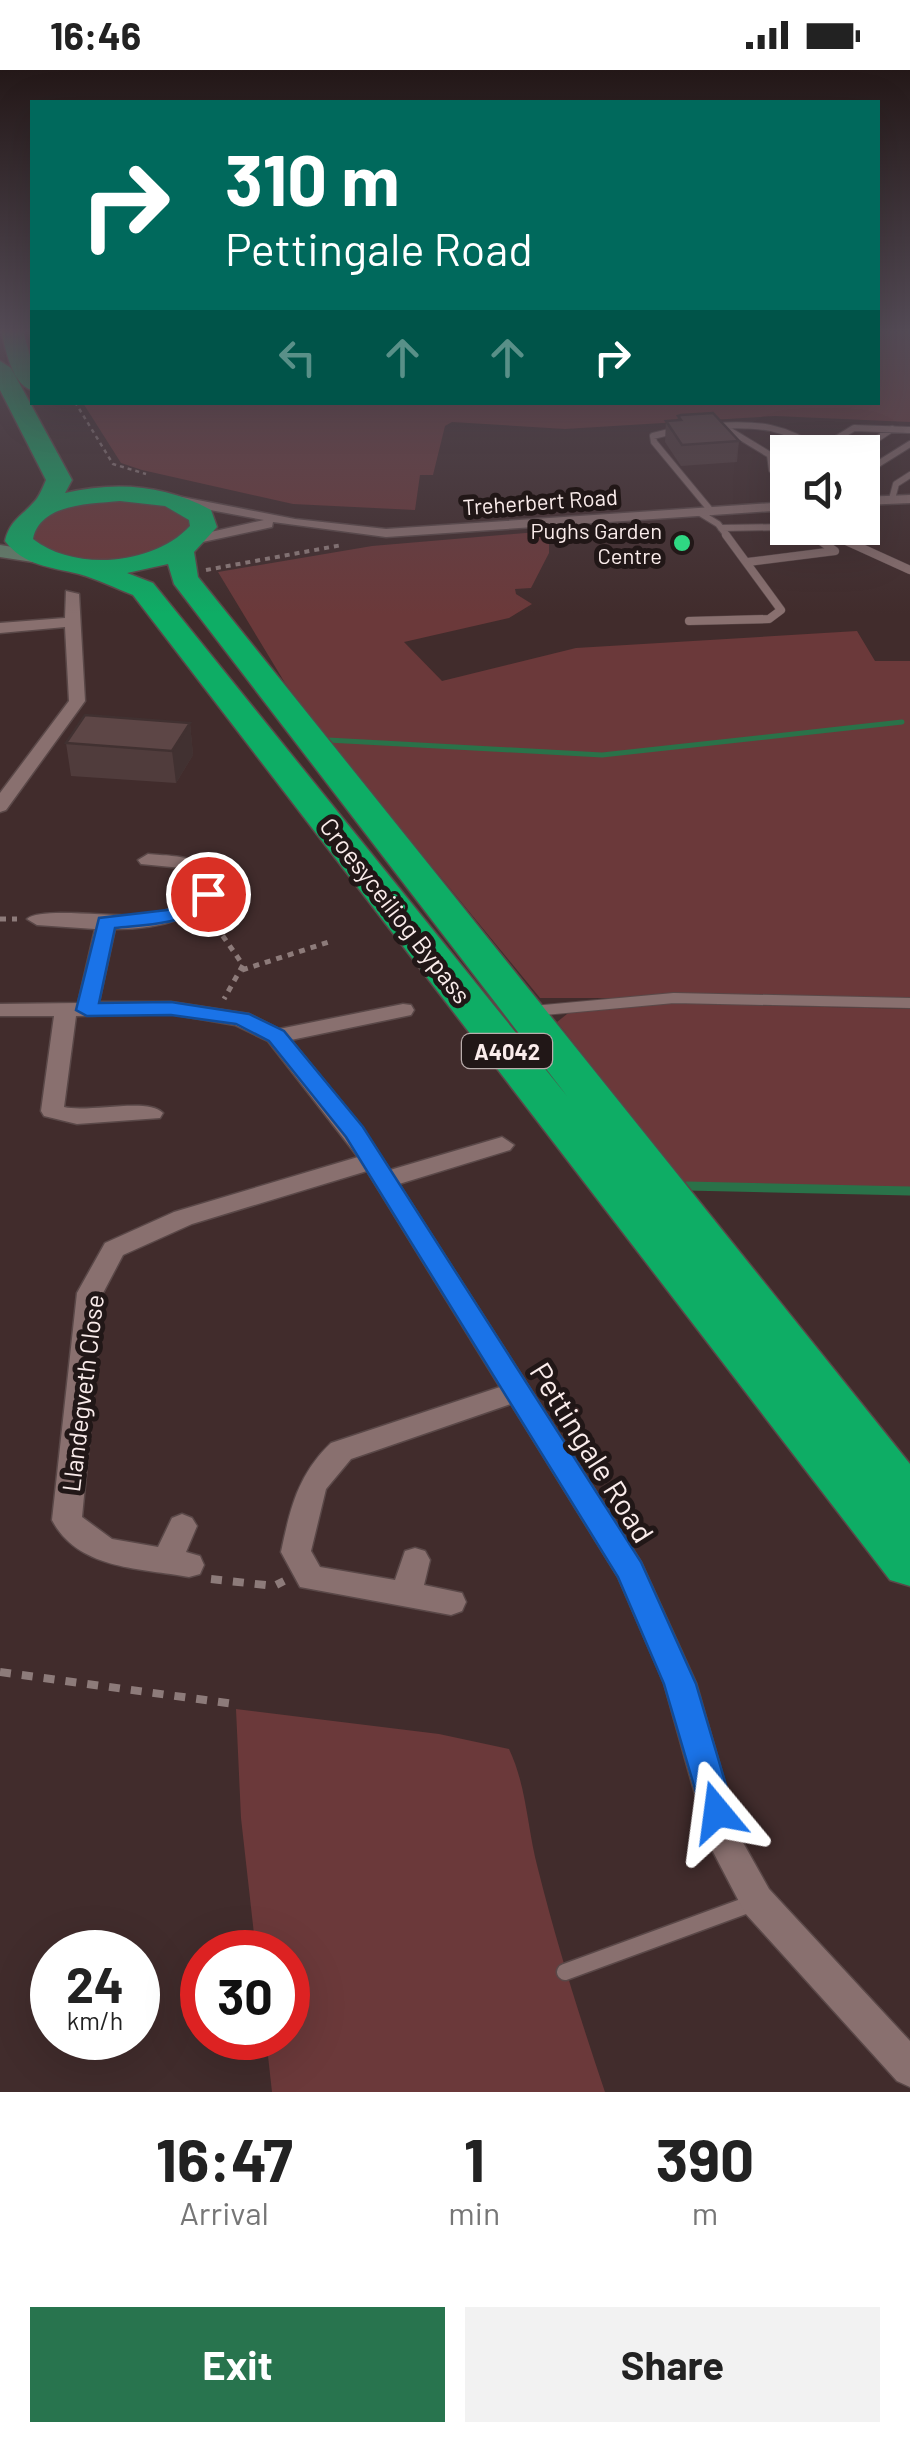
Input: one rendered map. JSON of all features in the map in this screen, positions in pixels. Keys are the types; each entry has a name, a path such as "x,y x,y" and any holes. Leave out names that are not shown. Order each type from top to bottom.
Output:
{"highway":[{"path":"30,425 58,480 23,520 19,540 78,580 136,564 188,556"},
{"path":"57,425 79,467 94,477 156,489"},
{"path":"23,520 92,496 156,489"},
{"name":"Croesyceiliog Bypass","path":"156,489 202,516 204,527 188,556 524,1012 910,1503"},
{"name":"Croesyceiliog Bypass","path":"78,580 144,589 910,1563"}],"street":[{"name":"Treherbert Road","path":"156,489 295,523"},
{"path":"880,499 910,499"},
{"name":"Treherbert Road","path":"188,556 241,526 295,523 418,533 770,507"},
{"path":"0,552 40,557"},
{"path":"0,806 64,729 77,702 72,622 78,580"},
{"path":"0,628 72,622"},
{"path":"38,919 106,923 157,919 196,906 208,894 206,877 188,863 148,860"},
{"path":"106,923 77,1010 52,1111 76,1117 152,1113"},
{"name":"Pettingale Road","path":"0,1010 171,1008 241,1018 276,1036 379,1170 630,1571 680,1684 726,1844 757,1901 910,2068"},
{"path":"276,1036 402,1010"},
{"path":"379,1170 502,1145"},
{"name":"Llandegveth Close","path":"178,1562 97,1550 77,1537 66,1520 90,1293 114,1250 183,1218 379,1170"},
{"path":"450,1602 311,1578 296,1552 306,1498 318,1471 341,1451 515,1392"},
{"path":"178,1562 182,1526"},
{"path":"406,1594 415,1560"}],"lane":[{"path":"704,427 738,425"},
{"path":"720,426 736,430 753,449 770,458"},
{"path":"687,428 658,432 653,436 654,442 781,610 769,619 689,620"},
{"path":"844,435 854,428 910,430"},
{"path":"880,437 892,429"},
{"path":"880,463 910,444"},
{"path":"892,499 896,484 910,475"},
{"path":"721,528 770,527"},
{"path":"748,562 835,551 829,545"},
{"path":"856,545 910,570"},
{"path":"524,1012 592,1001 651,999 910,1003"},
{"path":"565,1972 757,1901"}],"path":[{"path":"89,425 113,464 156,489"},
{"path":"188,556 211,567 356,544"},
{"path":"196,906 206,910 243,965 214,1014"},
{"path":"242,970 332,941"},
{"path":"178,1562 207,1579 274,1586 305,1572"},
{"path":"0,1672 234,1704"}],"shaded area":[{"path":"97,425 446,425 433,475 420,475 415,510 293,504 121,463"},
{"path":"506,425 624,425 565,429"},
{"path":"127,499 178,511 190,523 189,533 152,552 114,560 76,557 36,543 33,533 41,522 62,509"},
{"path":"549,531 549,553 531,588 515,589 516,594 532,604 509,618 404,642 442,681 576,648 857,631 875,661 910,661 910,998 540,998 328,740 285,683 218,572 372,546"},
{"path":"661,1003 910,1009 910,1191 687,1186 557,1022 572,1010"},
{"path":"236,1709 439,1734 509,1749 520,1778 553,1926 605,2092 272,2092 268,2060 310,2060 310,1930 254,1930 241,1818"}],"building":[{"path":"669,425 724,425 739,441 682,445"},
{"path":"85,715 190,723 172,751 66,743"}],"waterway":[{"path":"328,740 602,755 902,722"},
{"path":"687,1186 910,1191"}],"place":[{"name":"Pughs Garden Centre","path":"682,543"}],"route":[{"path":"208,894 196,906 171,916 106,923 87,1010 171,1008 241,1018 276,1036 354,1132 630,1571 680,1684 717,1812"}]}
